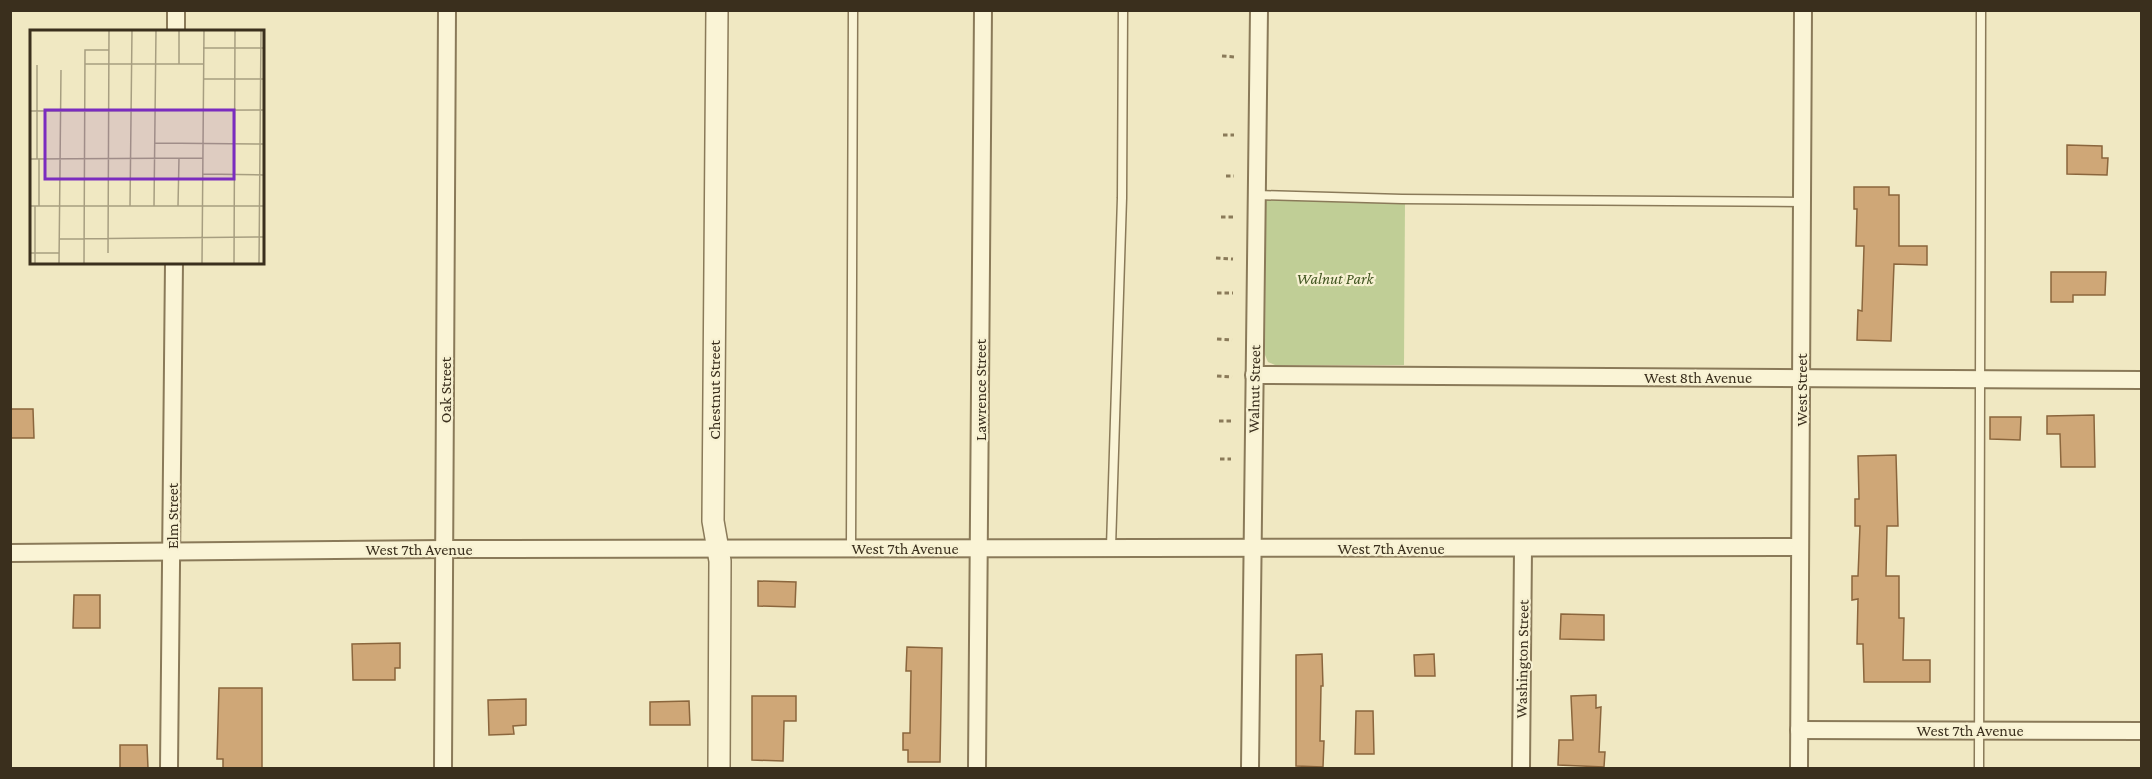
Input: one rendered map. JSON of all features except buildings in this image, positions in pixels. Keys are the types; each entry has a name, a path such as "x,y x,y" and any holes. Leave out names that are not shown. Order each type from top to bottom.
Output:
{"street":[{"path":"176,10 176,30"},
{"name":"Oak Street","path":"442,768 447,10"},
{"name":"Chestnut Street","path":"717,10 713,521 720,561 719,768"},
{"name":"Lawrence Street","path":"977,768 983,10"},
{"name":"Walnut Street","path":"1250,768 1259,10"},
{"name":"West Street","path":"1799,768 1803,10"},
{"name":"Elm Street","path":"169,768 174,264"},
{"name":"West 8th Avenue","path":"1254,375 2142,380"},
{"name":"West 7th Avenue","path":"10,553 445,549 1800,547"},
{"name":"Washington Street","path":"1521,768 1523,549"},
{"name":"West 7th Avenue","path":"1799,730 2142,731"}],"lane":[{"path":"851,548 853,10"},
{"path":"1111,547 1122,198 1124,10"},
{"path":"1979,768 1981,10"},
{"path":"1257,195 1402,199 1802,202"}],"path":[{"path":"1222,56 1235,57"},
{"path":"1223,135 1234,135"},
{"path":"1226,176 1234,176"},
{"path":"1221,216 1233,217"},
{"path":"1216,258 1233,259"},
{"path":"1217,293 1233,293"},
{"path":"1217,339 1232,340"},
{"path":"1217,376 1232,377"},
{"path":"1219,421 1231,421"},
{"path":"1220,459 1231,459"}],"green space":[{"name":"Walnut Park","path":"1266,200 1405,201 1404,365 1275,365 1268,362 1265,355"}]}
